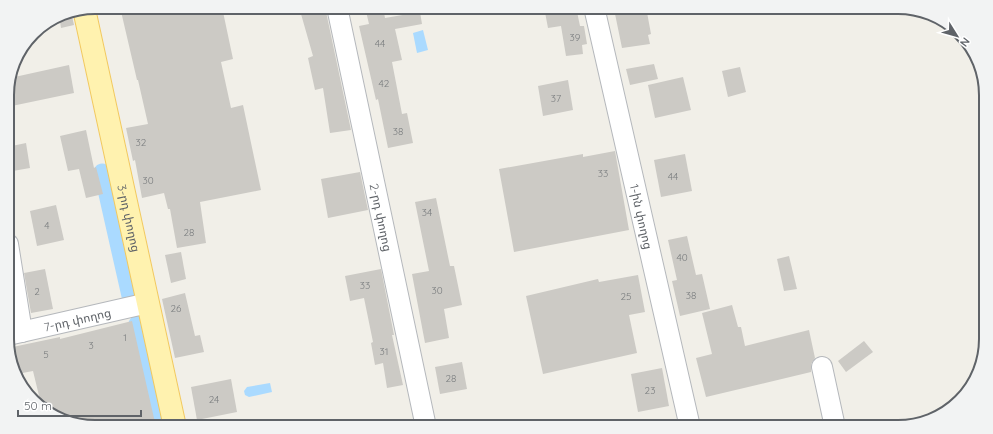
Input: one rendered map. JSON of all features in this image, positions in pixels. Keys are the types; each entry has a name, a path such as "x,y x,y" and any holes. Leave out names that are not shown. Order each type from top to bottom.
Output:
{"main road":[{"name":"3-րդ փողոց","path":"85,15 173,420"}],"street":[{"name":"2-րդ փողոց","path":"338,14 425,420"},
{"name":"1-ին փողոց","path":"596,14 688,420"},
{"name":"7-րդ փողոց","path":"15,334 148,304"},
{"path":"14,321 15,334"},
{"path":"822,367 833,420"}],"water":[{"path":"423,30 428,50 417,53 413,33"},
{"path":"270,383 272,392 249,397 245,395 244,391 247,387"}],"building":[{"path":"122,14 223,14 233,59 221,62 231,108 243,105 261,190 200,202 206,243 177,248 170,209 168,209 164,193 142,198 135,160 133,161 126,128 148,124"},
{"path":"301,14 326,14 351,130 330,133 323,88 315,90 308,58 313,56"},
{"path":"367,14 384,14 385,18 408,14 420,14 422,24 395,29 402,60 392,62 402,114 407,113 413,143 388,148 378,99 376,100 359,26 369,24"},
{"path":"545,14 577,14 580,26 584,26 587,44 582,45 583,54 566,56 561,26 548,28"},
{"path":"615,14 647,14 651,34 648,35 650,44 622,48"},
{"path":"72,17 74,25 61,28 60,22"},
{"path":"654,64 658,79 630,85 626,69"},
{"path":"69,65 74,93 14,106 14,90 17,77"},
{"path":"740,67 746,92 728,97 722,71"},
{"path":"683,77 691,110 655,118 648,85"},
{"path":"568,80 573,110 543,116 538,86"},
{"path":"86,130 94,168 96,167 103,194 86,198 79,169 68,171 60,136"},
{"path":"26,143 30,168 14,171 14,146"},
{"path":"615,151 629,230 514,252 499,169 583,154 583,157"},
{"path":"685,154 692,191 661,197 654,160"},
{"path":"360,172 368,210 328,218 321,179"},
{"path":"436,198 450,266 454,266 462,305 444,309 449,338 425,343 412,274 429,271 415,202"},
{"path":"56,205 64,240 37,246 30,211"},
{"path":"687,236 696,275 702,274 710,309 680,316 672,281 677,280 668,240"},
{"path":"181,252 186,279 171,283 165,255"},
{"path":"789,256 797,289 784,291 777,259"},
{"path":"45,269 53,309 31,313 24,273"},
{"path":"381,269 394,335 392,335 403,385 387,388 383,363 375,365 371,343 373,342 364,298 350,301 345,276"},
{"path":"638,275 645,312 629,315 637,353 543,374 526,296 598,279 599,282"},
{"path":"185,293 195,336 200,335 204,352 175,358 162,299"},
{"path":"732,305 738,327 741,327 745,346 809,330 815,358 811,364 811,372 706,397 696,358 712,354 702,313"},
{"path":"132,321 154,420 90,420 69,416 46,403 39,397 33,371 22,373 20,370 15,347 60,337 60,339"},
{"path":"864,341 873,352 846,372 838,361"},
{"path":"462,362 467,389 440,394 435,367"},
{"path":"662,368 669,406 638,412 631,374"},
{"path":"231,379 237,412 197,420 191,387"}],"waterway":[{"path":"102,172 130,296"},
{"path":"137,324 158,420"}]}
